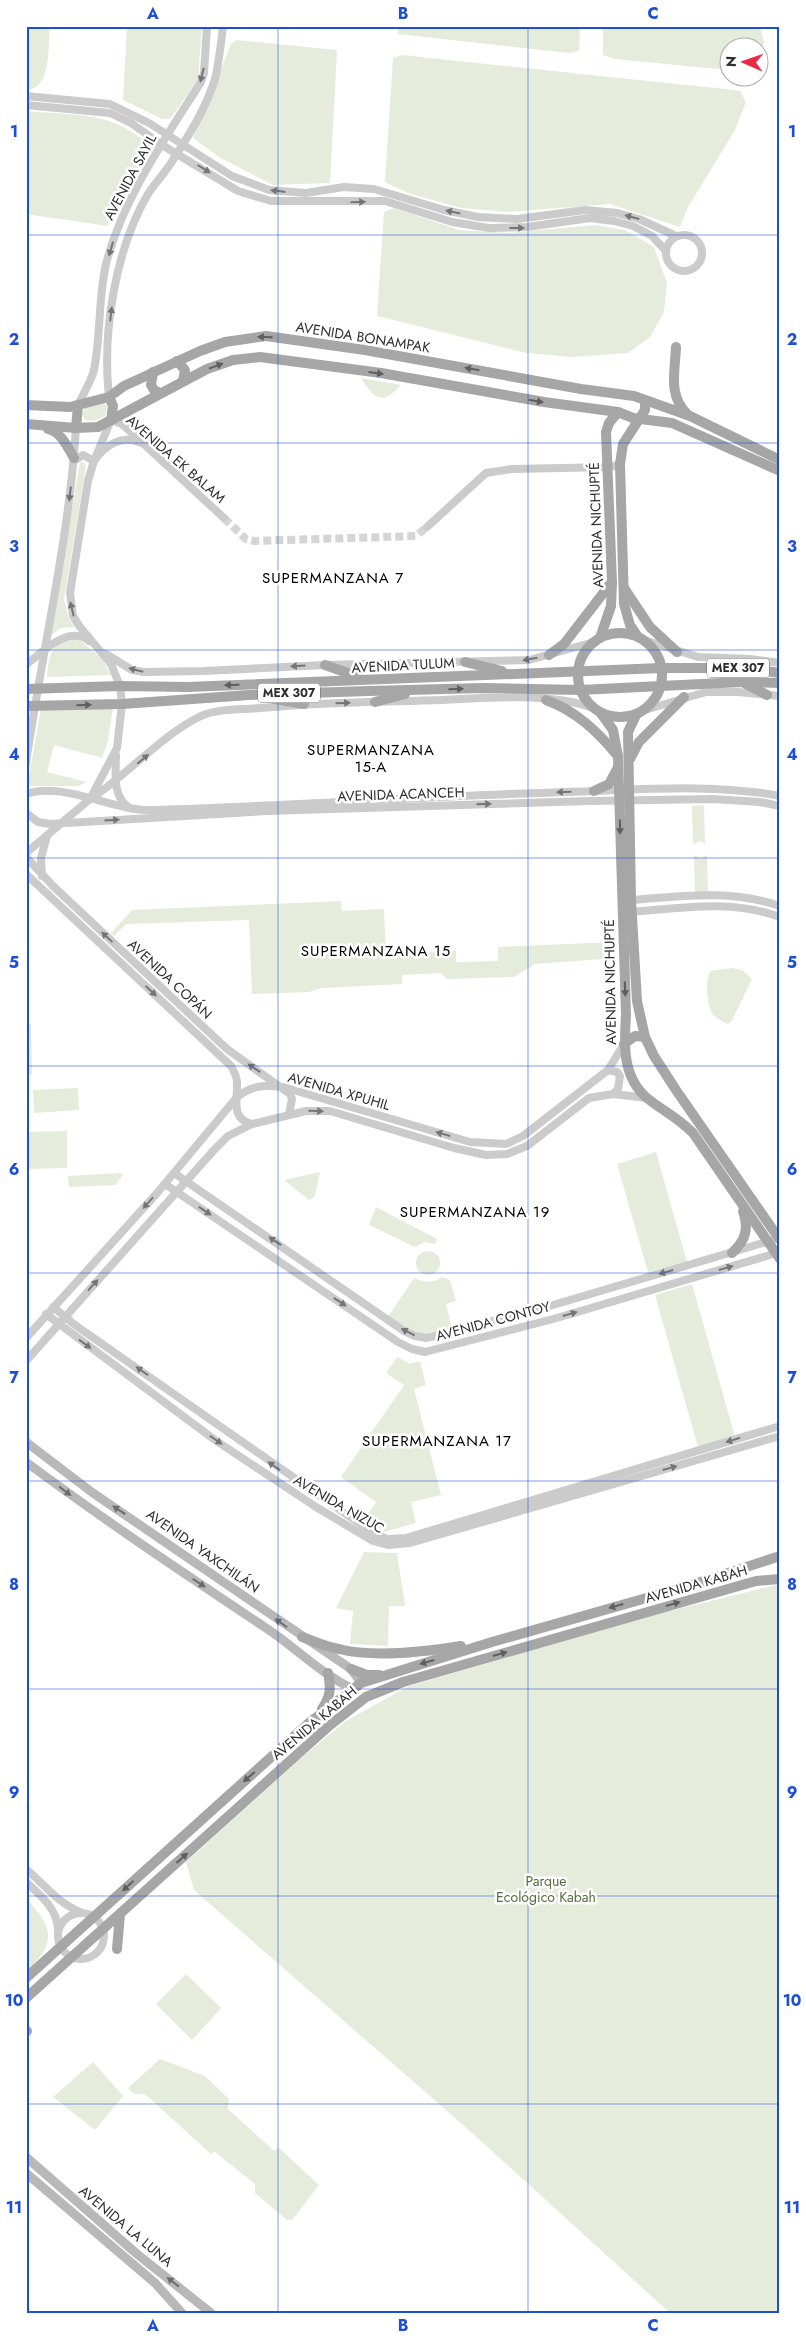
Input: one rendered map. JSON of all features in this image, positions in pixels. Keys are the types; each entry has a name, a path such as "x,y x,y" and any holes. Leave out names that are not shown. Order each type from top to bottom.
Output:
{"main road":[{"name":"AVENIDA BONAMPAK","path":"78,405 109,397 124,386 153,372 225,342 266,336 365,350 581,389 623,394 645,401"},
{"path":"676,347 674,394 680,407 690,416"},
{"path":"30,425 76,428 98,427 183,381 233,360 260,357 381,373 618,412 672,423 780,471"},
{"path":"177,361 185,370 183,381"},
{"path":"153,372 151,385 154,390 160,393"},
{"path":"578,406 587,399 586,393 581,389"},
{"name":"AVENIDA NICHUPTÉ","path":"578,672 584,654 597,640 611,606 612,582 606,432 609,423 618,412 619,402 623,394"},
{"path":"109,397 113,406 111,420"},
{"path":"645,401 690,416 780,460"},
{"name":"AVENIDA NICHUPTÉ","path":"645,401 645,410 623,444 620,464 623,588 624,604 629,623 639,638 654,650 661,668"},
{"path":"26,405 53,407 78,405 76,428"},
{"path":"30,425 54,431 61,436 74,459"},
{"path":"549,655 564,644 612,582"},
{"path":"623,588 645,621 656,634 677,652"},
{"path":"597,640 618,633 639,638"},
{"path":"465,662 510,673"},
{"path":"325,665 368,680"},
{"path":"661,668 661,686"},
{"name":"AVENIDA TULUM","path":"26,689 120,686 188,687 661,668 743,668 780,673"},
{"path":"578,672 580,690"},
{"path":"742,682 767,695"},
{"name":"AVENIDA TULUM","path":"31,706 122,704 249,695 484,688 580,690 742,682 780,683"},
{"name":"AVENIDA NICHUPTÉ","path":"661,686 654,700 640,712 628,732 631,795 631,900 639,1014 645,1037 654,1056 777,1240 779,1255"},
{"path":"375,702 426,690"},
{"name":"AVENIDA NICHUPTÉ","path":"580,690 613,730 618,756 626,1015 624,1044 626,1058 633,1079 647,1098 668,1111 692,1133 741,1203 777,1240"},
{"path":"249,695 304,704"},
{"path":"629,760 639,742 684,697"},
{"path":"546,700 565,707 581,718 618,756"},
{"path":"597,710 618,718 640,712"},
{"path":"594,791 609,784 618,768"},
{"path":"626,1015 633,1017 639,1014"},
{"path":"624,1044 635,1036 645,1037"},
{"path":"668,1111 674,1112 680,1109 682,1104 680,1096"},
{"path":"732,1253 743,1242 747,1231 747,1222 741,1203"},
{"name":"AVENIDA YAXCHILÁN","path":"26,1442 93,1493 176,1548 302,1638 351,1669 358,1688"},
{"name":"AVENIDA YAXCHILÁN","path":"26,1462 89,1509 328,1673 358,1688"},
{"path":"167,1562 176,1548"},
{"name":"AVENIDA KABAH","path":"26,1978 318,1716 358,1688 385,1676 492,1642 685,1588 780,1556"},
{"name":"AVENIDA KABAH","path":"26,1998 285,1764 366,1697 403,1682 756,1581 780,1579"},
{"path":"302,1638 339,1650 360,1652 397,1652 492,1642"},
{"path":"310,1659 316,1652 316,1647"},
{"path":"351,1669 367,1674 385,1676"},
{"path":"318,1716 330,1698 331,1686 328,1673"},
{"path":"348,1711 358,1688 382,1690"},
{"path":"117,1949 120,1914"},
{"name":"AVENIDA LA LUNA","path":"26,2157 137,2254 211,2313"},
{"name":"AVENIDA LA LUNA","path":"26,2173 155,2283 182,2313"}],"street":[{"name":"AVENIDA SAYIL","path":"78,405 94,371 106,266 116,228 167,135 201,82 204,73 207,26"},
{"name":"AVENIDA SAYIL","path":"109,397 106,374 115,282 128,237 148,194 177,152 203,109 215,79 223,26"},
{"path":"26,96 110,104 167,135 232,176 269,190 306,193 344,187 360,187 387,191 444,210 478,217 517,218 586,210 617,213 639,219 676,236 689,235 700,242 703,254 697,266 690,270 677,270 670,264 666,251 652,236 633,226 590,218 527,228 488,228 452,222 385,201 305,203 271,201 238,191 177,152 110,113 26,105"},
{"path":"305,203 306,193"},
{"path":"410,209 414,201"},
{"path":"666,251 668,245 676,236"},
{"path":"97,334 109,334"},
{"path":"111,420 88,481 70,593 70,604 80,627 111,664 120,686 122,704 116,748 116,782 120,798 130,808"},
{"name":"AVENIDA EK BALAM","path":"111,420 122,424 224,518"},
{"path":"26,763 31,706 37,688 65,537 76,428"},
{"path":"94,461 108,445 121,440 134,439 146,446"},
{"path":"74,459 83,455 94,461"},
{"path":"427,527 486,473 512,469 608,467 620,464"},
{"name":"AVENIDA TULUM","path":"26,665 44,651 70,636 86,638 121,665 132,670 144,672 528,660 597,640"},
{"path":"639,638 677,652 698,657 750,659 780,663"},
{"path":"640,712 684,697 706,692 780,696"},
{"path":"26,853 90,799 116,782 187,724 203,715 220,711 304,704 518,698 574,701 597,710"},
{"path":"90,799 116,748"},
{"name":"AVENIDA ACANCEH","path":"631,795 735,790 780,796"},
{"name":"AVENIDA ACANCEH","path":"28,796 51,792 146,810 594,791 619,795"},
{"path":"63,823 75,806 75,801 69,795"},
{"name":"AVENIDA ACANCEH","path":"26,813 44,824 619,795 738,800 780,806"},
{"path":"42,876 42,858 47,836"},
{"name":"AVENIDA COPÁN","path":"26,857 42,876 227,1049 283,1087"},
{"name":"AVENIDA COPÁN","path":"26,874 231,1066 237,1080 238,1116 245,1122 252,1124"},
{"path":"631,900 714,894 758,898 780,906"},
{"path":"632,912 716,905 758,910 780,917"},
{"name":"AVENIDA XPUHIL","path":"26,1338 165,1184 236,1097 244,1091 258,1086 283,1087 470,1142 506,1144 523,1136 608,1070 624,1044"},
{"path":"608,1070 616,1072 620,1076 618,1089 613,1094"},
{"path":"283,1087 292,1099 289,1114"},
{"name":"AVENIDA XPUHIL","path":"26,1361 64,1316 228,1136 252,1124 306,1110 330,1111 454,1148 486,1154 507,1154 527,1146 590,1098 613,1094 647,1098"},
{"name":"AVENIDA CONTOY","path":"174,1173 404,1331 415,1336 427,1338 553,1305 777,1240"},
{"name":"AVENIDA CONTOY","path":"165,1184 398,1342 412,1349 425,1352 557,1318 779,1255"},
{"name":"AVENIDA NIZUC","path":"53,1307 223,1430 376,1535 388,1539 406,1538 780,1436"},
{"name":"AVENIDA NIZUC","path":"46,1314 216,1440 316,1507 372,1541 388,1545 410,1544 478,1519 780,1426"},
{"path":"26,1869 58,1900 68,1907 94,1917 103,1930"},
{"path":"26,1882 50,1907 56,1918 60,1947 71,1958"},
{"path":"50,1907 56,1904 58,1900"},
{"path":"58,1934 60,1927 69,1917 82,1913"}],"green space":[{"path":"26,26 50,26 47,65 44,75 40,83 34,88 26,90"},
{"path":"127,26 202,26 198,80 170,119 162,119 123,100"},
{"path":"398,26 580,26 579,51 569,53 398,34"},
{"path":"603,26 760,26 763,38 718,38 718,69 615,59 603,55"},
{"path":"237,40 337,50 330,183 273,185 219,157 193,138 231,44"},
{"path":"402,55 734,90 740,91 746,102 735,130 688,207 680,227 610,204 508,212 461,208 408,193 385,182 393,58"},
{"path":"26,111 89,116 119,125 145,142 144,156 108,226 26,214"},
{"path":"394,208 459,230 507,233 595,225 625,230 654,247 667,283 664,312 650,337 628,353 571,357 526,353 377,316 384,212"},
{"path":"361,378 401,385 389,396 383,398 374,395"},
{"path":"104,403 107,407 105,416 94,421 85,420 82,414 85,407"},
{"path":"80,462 84,462 86,466 64,600 69,619 75,627 61,628 50,636"},
{"path":"79,639 102,659 111,675 47,677 49,661 54,649 58,645 70,640"},
{"path":"113,707 108,741 102,758 54,745 47,772 87,782 78,786 27,786 41,709"},
{"path":"704,805 705,844 701,841 693,844 692,806"},
{"path":"694,855 701,858 707,855 708,894 695,894"},
{"path":"341,901 342,911 384,909 386,953 456,951 456,962 498,961 498,947 615,942 613,952 616,958 535,964 514,977 447,979 441,973 402,975 402,984 321,988 309,992 252,994 249,920 126,924 114,936 111,933 132,910"},
{"path":"732,968 742,970 752,979 731,1022 727,1024 713,1015 711,1011 707,993 708,980 711,971"},
{"path":"26,1024 31,1024 32,1075 26,1075"},
{"path":"78,1088 79,1110 34,1113 33,1090"},
{"path":"67,1131 67,1168 26,1169 26,1132"},
{"path":"656,1152 687,1262 648,1272 617,1164"},
{"path":"320,1172 315,1196 309,1200 284,1180"},
{"path":"121,1173 123,1175 115,1185 69,1187 68,1176"},
{"path":"376,1207 437,1239 435,1244 425,1242 415,1247 369,1225"},
{"path":"428,1251 433,1252 439,1258 439,1268 433,1274 428,1275 423,1274 417,1268 416,1263 417,1258 423,1252"},
{"path":"442,1277 450,1280 456,1301 446,1304 452,1329 431,1334 418,1334 388,1317 414,1278 428,1282"},
{"path":"692,1284 735,1437 698,1447 655,1295"},
{"path":"397,1357 410,1364 420,1361 426,1385 414,1389 441,1495 411,1502 416,1523 380,1533 363,1521 376,1502 341,1477 404,1385 386,1373"},
{"path":"364,1552 397,1553 405,1606 389,1606 388,1646 350,1644 353,1611 336,1608"},
{"name":"Parque Ecológico Kabah","path":"780,1584 780,2313 670,2313 470,2131 194,1890 186,1862 300,1759 346,1721 409,1686 658,1614"},
{"path":"26,1899 36,1909 47,1927 48,1936 43,1953 26,1972"},
{"path":"186,1974 221,2008 192,2040 156,2004"},
{"path":"160,2059 205,2076 229,2099 228,2109 274,2151 279,2148 319,2185 292,2220 287,2220 255,2193 255,2184 214,2151 211,2154 145,2094 134,2094 128,2088"},
{"path":"93,2062 123,2096 95,2130 53,2097"}],"tunnel":[{"path":"224,518 246,539 254,541 416,536 427,527"}],"district":[{"name":"SUPERMANZANA 7","path":"333,578"},
{"name":"SUPERMANZANA 15-A","path":"371,758"},
{"name":"SUPERMANZANA 15","path":"376,951"},
{"name":"SUPERMANZANA 19","path":"475,1212"},
{"name":"SUPERMANZANA 17","path":"437,1441"}]}
